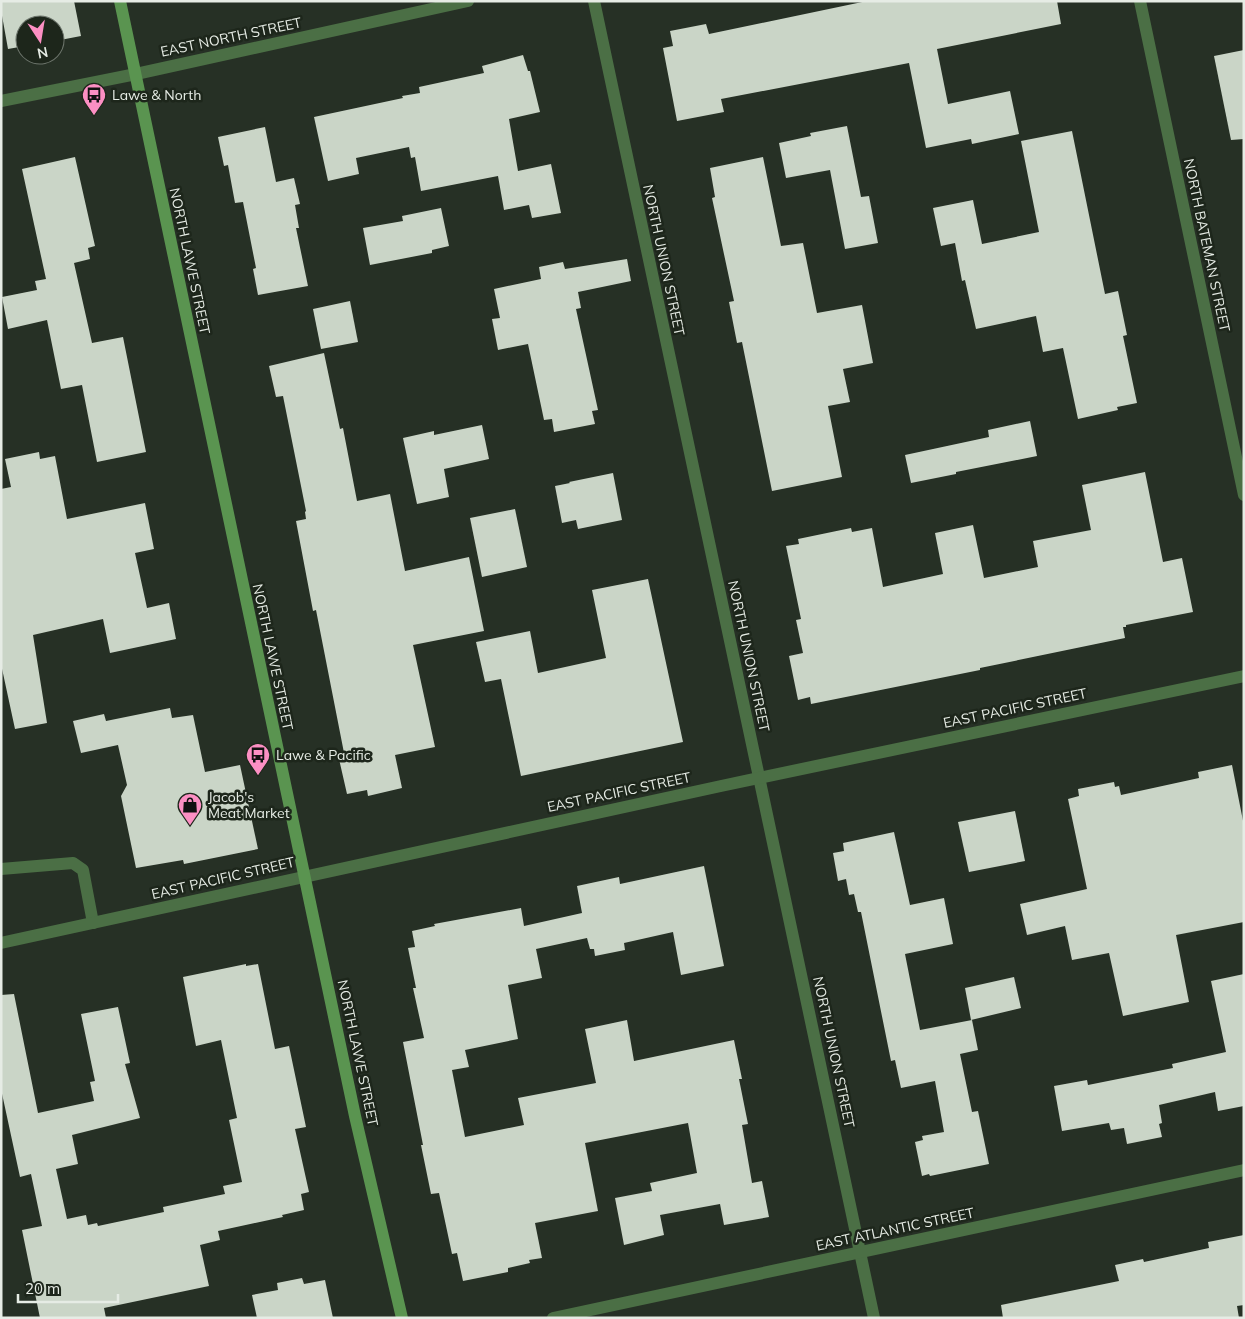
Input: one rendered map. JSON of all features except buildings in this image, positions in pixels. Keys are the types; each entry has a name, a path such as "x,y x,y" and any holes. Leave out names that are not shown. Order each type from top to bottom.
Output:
{"main road":[{"name":"NORTH LAWE STREET","path":"120,1 355,1116 402,1318"}],"street":[{"name":"EAST NORTH STREET","path":"1,101 136,74 468,1"},
{"name":"NORTH UNION STREET","path":"594,1 874,1318"},
{"name":"NORTH BATEMAN STREET","path":"1140,1 1244,495"},
{"name":"EAST PACIFIC STREET","path":"1,943 760,777 1244,676"},
{"path":"1,869 74,863 83,870 93,923"},
{"name":"EAST ATLANTIC STREET","path":"553,1318 1244,1170"}],"place":[{"name":"Lawe & North","path":"94,116"},
{"name":"Lawe & Pacific","path":"258,776"},
{"name":"Jacob's Meat Market","path":"190,826"}]}
